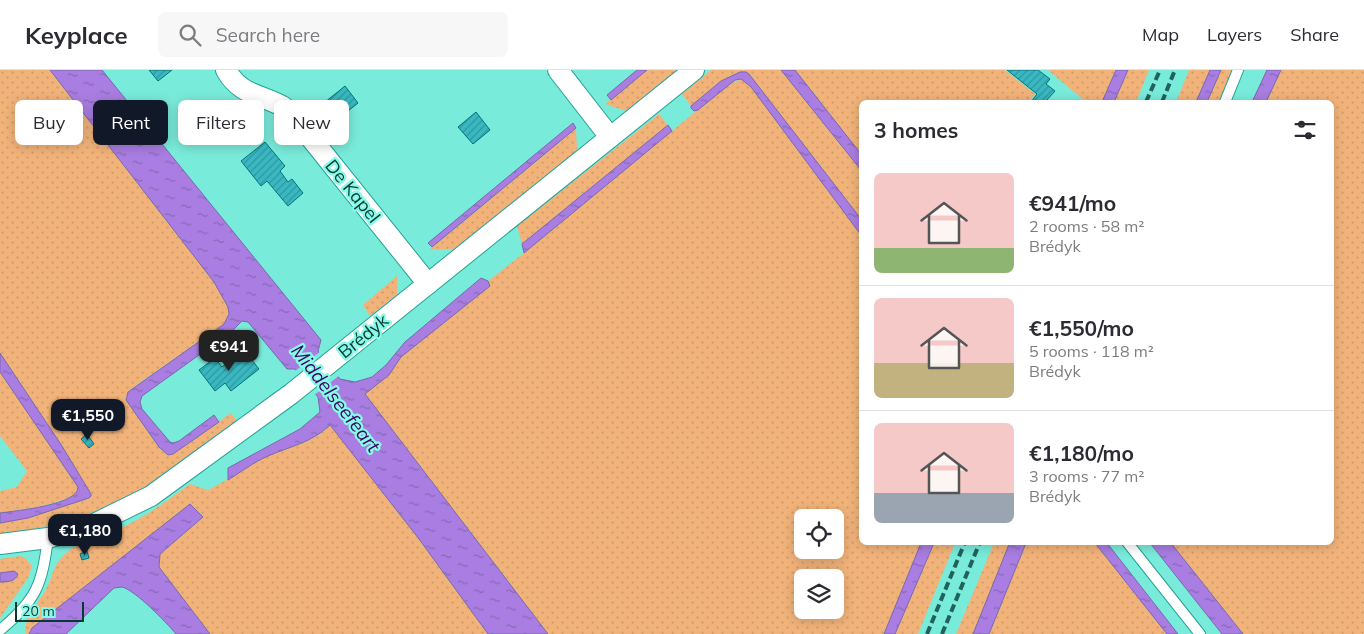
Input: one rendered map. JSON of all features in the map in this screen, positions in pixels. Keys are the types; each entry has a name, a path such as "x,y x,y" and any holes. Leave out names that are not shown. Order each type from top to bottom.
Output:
{"street":[{"name":"De Kapel","path":"226,70 230,78 244,90 283,106 294,117 428,284"},
{"path":"558,70 610,137"},
{"name":"Brédyk","path":"0,544 48,538 92,525 151,496 343,353 694,70"}],"lane":[{"path":"1226,100 1238,70"},
{"path":"0,630 26,606 38,588 44,566 48,538"},
{"path":"1130,545 1200,634"}],"shaded area":[{"path":"0,70 50,70 73,100 15,100 15,145 83,145 83,113 93,126 93,145 108,145 214,282 228,307 229,314 224,324 138,384 128,392 126,400 159,447 164,452 173,454 231,413 237,421 235,425 145,489 99,510 60,523 0,535 0,523 28,518 91,496 62,446 0,353"},
{"path":"647,70 677,70 626,111 605,104"},
{"path":"711,70 781,70 859,168 859,216 749,74 746,72 721,81 691,106 682,94"},
{"path":"795,70 1005,70 1035,94 1030,100 859,100 859,151"},
{"path":"1048,70 1116,70 1103,100 1084,100"},
{"path":"1128,70 1149,70 1137,100 1115,100"},
{"path":"1189,70 1210,70 1197,100 1177,100"},
{"path":"1221,70 1233,70 1221,100 1208,100"},
{"path":"1281,70 1364,70 1364,634 1243,634 1173,545 1334,545 1334,100 1267,100"},
{"path":"741,79 751,87 859,232 859,545 920,545 884,634 548,634 365,394 389,375 401,357 490,286 488,281 729,84"},
{"path":"659,114 668,125 522,244 517,226"},
{"path":"576,128 577,151 454,249 429,250"},
{"path":"397,276 397,295 370,316 363,305"},
{"path":"0,372 78,487 77,494 49,504 0,513 0,491 17,487 27,471 0,436"},
{"path":"330,425 419,539 488,634 210,634 159,567 160,554 203,517 190,504 29,631 29,634 26,634 26,622 30,612 47,588 59,560 69,550 134,522 190,484 208,490 265,457 314,437"},
{"path":"933,545 954,545 918,634 895,634"},
{"path":"993,545 1009,545 973,634 956,634"},
{"path":"1025,545 1097,545 1167,634 989,634"},
{"path":"20,556 25,558 32,566 28,578 0,618 0,582 9,582 15,579 14,571 0,573 0,559"}],"water":[{"path":"50,70 102,70 126,100 93,100 93,126 83,113 83,100 73,100"},
{"path":"637,70 647,70 611,100 607,95"},
{"path":"781,70 795,70 859,151 859,168"},
{"path":"1116,70 1128,70 1115,100 1103,100"},
{"path":"1210,70 1221,70 1208,100 1197,100"},
{"path":"1267,70 1281,70 1267,100 1253,100"},
{"path":"740,72 749,74 859,216 859,232 751,87 741,79 735,80 698,110 694,111 691,108 721,81"},
{"path":"573,123 576,128 432,247 428,243"},
{"path":"668,125 672,131 524,253 522,244"},
{"name":"Middelseefeart","path":"108,145 163,145 321,340 318,351 340,379 355,382 372,377 386,365 405,342 481,278 488,281 490,286 401,357 389,375 365,394 548,634 488,634 419,539 330,425 316,436 263,458 228,480 228,468 300,429 320,412 318,397 295,369 287,369 248,322 242,321 231,332 142,396 140,402 142,409 170,442 179,441 214,415 219,422 173,454 168,455 159,447 126,400 128,392 224,324 229,314 228,307 214,282"},
{"path":"0,353 62,446 91,494 89,498 28,518 0,523 0,513 57,503 76,493 78,487 0,372"},
{"path":"190,504 203,517 160,554 159,567 210,634 176,634 142,600 128,589 122,587 114,588 66,634 29,634 32,628"},
{"path":"920,545 933,545 895,634 884,634"},
{"path":"1009,545 1025,545 989,634 973,634"},
{"path":"1097,545 1109,545 1178,634 1167,634"},
{"path":"1152,545 1173,545 1243,634 1222,634"},
{"path":"14,571 18,574 15,579 8,582 0,582 0,573"}],"pier":[{"path":"321,351 340,375 313,396 294,372"}],"building":[{"path":"149,70 172,70 158,81"},
{"path":"1007,70 1038,70 1050,79 1046,84 1055,91 1047,100 1032,100 1037,94"},
{"path":"345,86 358,103 349,110 349,100 328,100"},
{"path":"476,112 490,130 473,144 458,127"},
{"path":"264,143 285,166 280,171 288,182 292,179 303,193 288,206 267,181 261,186 241,161 261,145 264,145"},
{"path":"244,350 259,369 231,391 225,383 215,391 199,370 215,358 222,367"},
{"path":"87,434 94,444 89,448 81,439"},
{"path":"87,551 89,558 82,560 80,554"}],"railway":[{"path":"1147,100 1160,70"},
{"path":"1163,100 1175,70"},
{"path":"927,634 964,545"},
{"path":"942,634 979,545"}]}
